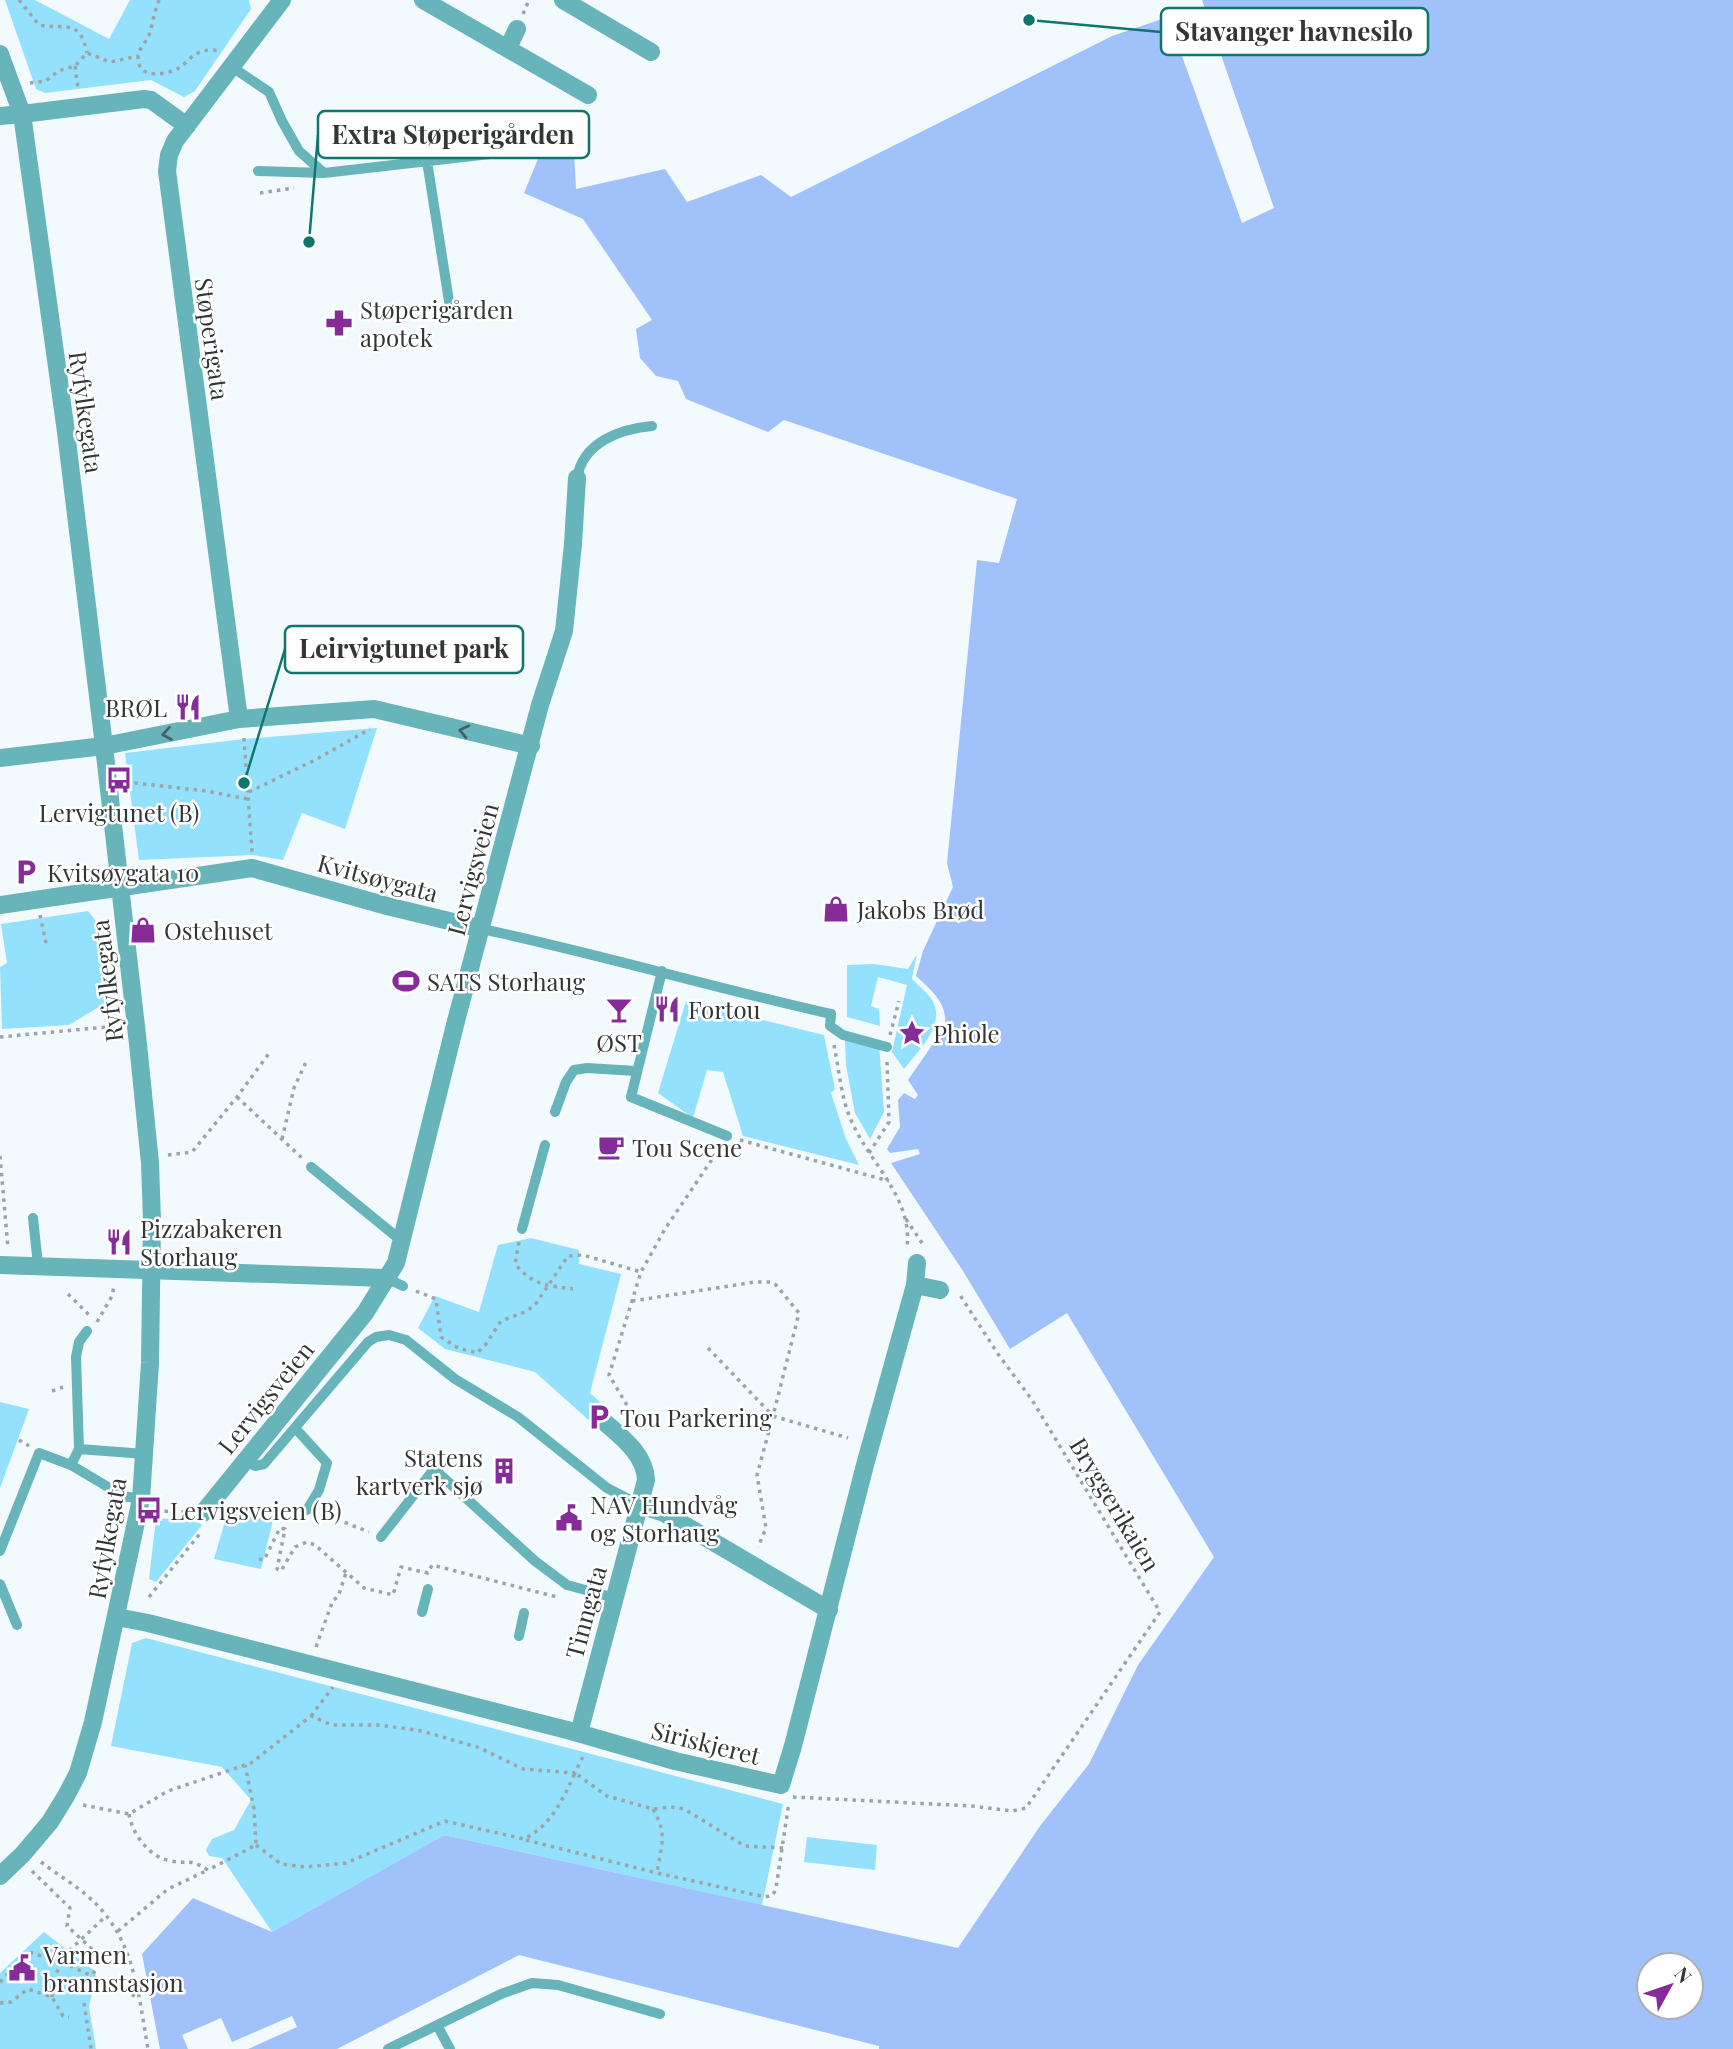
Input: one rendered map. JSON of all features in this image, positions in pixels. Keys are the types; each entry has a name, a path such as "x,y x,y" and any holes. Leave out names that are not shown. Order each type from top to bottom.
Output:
{"street":[{"name":"Støperigata","path":"239,719 167,171 169,155 175,141 229,60 282,0"},
{"path":"424,0 588,95"},
{"path":"563,0 651,52"},
{"path":"508,48 517,29"},
{"name":"Ryfylkegata","path":"0,54 22,114 66,432 150,1163 151,1271 145,1454 147,1505 93,1722 78,1773 50,1822 0,1877"},
{"path":"0,116 144,99 151,100 187,126"},
{"name":"Lervigsveien","path":"203,1513 365,1313 396,1263 436,1098 567,614 577,478"},
{"path":"0,758 104,746 239,719 374,709 531,746"},
{"name":"Kvitsøygata","path":"0,905 252,868 428,917 482,929"},
{"path":"4,1257 38,1265 386,1278"},
{"name":"Siriskjeret","path":"117,1617 780,1785 786,1771 865,1465 923,1258"},
{"path":"915,1285 948,1290"},
{"name":"Tinngata","path":"579,1733 646,1480 642,1460 632,1447 599,1417"},
{"path":"640,1505 664,1513 829,1610"}],"lane":[{"path":"229,60 269,92 299,151 324,173"},
{"path":"258,171 324,173 550,147"},
{"path":"427,161 451,314"},
{"name":"Lervigsveien","path":"577,478 579,467 586,456 615,433 652,426"},
{"name":"Kvitsøygata","path":"482,929 831,1014 830,1026 843,1035 887,1047"},
{"path":"663,971 631,1097 727,1136"},
{"path":"555,1112 566,1082 575,1070 587,1068 636,1071"},
{"path":"522,1229 545,1146"},
{"path":"311,1167 403,1242"},
{"path":"33,1218 38,1265"},
{"path":"386,1278 403,1286"},
{"path":"71,1465 79,1449 76,1357 79,1342 87,1331"},
{"path":"246,1459 255,1466 264,1464 368,1342 376,1337 389,1335 406,1340 455,1379 518,1418 607,1488 640,1505"},
{"path":"296,1429 327,1463 319,1490 307,1510"},
{"path":"79,1449 145,1454"},
{"path":"0,1551 39,1453 71,1465 123,1496 147,1505"},
{"path":"381,1537 434,1469 535,1561 567,1585 615,1598"},
{"path":"0,1584 17,1625"},
{"path":"422,1612 428,1588"},
{"path":"519,1636 524,1613"},
{"path":"388,2049 501,1994 532,1983 558,1986 660,2014"},
{"path":"437,2025 450,2049"}],"path":[{"path":"19,0 39,25 65,25 78,31 84,39 87,53"},
{"path":"159,0 149,37 138,56 142,68 150,74 170,72 195,54 204,51 217,50 229,60"},
{"path":"87,53 110,62 138,56"},
{"path":"28,84 46,81 58,71 75,66 87,53"},
{"path":"75,66 79,93"},
{"path":"249,792 315,760 376,725 374,709"},
{"path":"239,719 244,739 249,792 252,868"},
{"path":"108,782 137,782 248,799"},
{"path":"40,913 46,943"},
{"path":"869,1153 890,1122 887,1047 899,1001"},
{"path":"830,1026 849,1116 859,1139 889,1181 923,1258"},
{"path":"0,1037 117,1027"},
{"path":"168,1155 192,1152 270,1052"},
{"path":"282,1139 294,1088 306,1062"},
{"path":"237,1097 311,1167"},
{"path":"644,1434 609,1374 641,1272 664,1229 727,1136 889,1181"},
{"path":"0,1156 4,1257"},
{"path":"906,1219 906,1251 923,1258"},
{"path":"522,1229 515,1264 528,1279 573,1289"},
{"path":"403,1286 436,1299 441,1337 458,1348 477,1353 501,1321 535,1305 568,1256 583,1255 641,1272"},
{"path":"632,1301 755,1282 771,1282 799,1313 757,1475 766,1528 756,1553"},
{"path":"68,1294 97,1322 106,1308 114,1286"},
{"name":"Bryggerikaien","path":"783,1848 790,1796 833,1801 972,1805 1012,1811 1026,1808 1160,1612 1032,1400 948,1290"},
{"path":"708,1348 774,1416 848,1438"},
{"path":"319,1490 336,1519 381,1537"},
{"path":"147,1505 203,1513 205,1527 149,1597"},
{"path":"259,1559 264,1560 281,1528 285,1529 277,1569 281,1571 295,1548 307,1542 315,1545 364,1588 393,1595 401,1567 428,1573 432,1565 558,1597 567,1585"},
{"path":"311,1665 333,1600 338,1597 346,1573"},
{"path":"83,1805 129,1814 168,1791 251,1763 312,1716 331,1690 338,1673"},
{"path":"245,1765 254,1809 256,1845 281,1864 313,1867 346,1863 445,1821 765,1897 773,1895 776,1888 783,1848 746,1846 684,1809 653,1809 607,1796 575,1773 523,1769 480,1748 422,1731 380,1725 332,1725 312,1716"},
{"path":"524,1839 533,1835 555,1812 585,1749 579,1733"},
{"path":"653,1809 662,1824 663,1836 657,1873"},
{"path":"129,1814 139,1838 150,1850 172,1861 193,1861 208,1870"},
{"path":"118,1931 168,1889 256,1845"},
{"path":"41,1862 96,1903 118,1931 128,1953 148,2049"},
{"path":"32,1871 71,1908 67,1926 93,1950 92,1977"},
{"path":"69,2017 62,2016 52,1997 52,1980 71,1950 106,1916"},
{"path":"0,1983 29,1952 64,1963 139,1998"},
{"path":"0,2003 10,2002 27,1989 52,1997"},
{"path":"84,2003 93,2049"}],"shaded area":[{"path":"5,0 35,0 109,39 130,0 249,0 251,9 195,91 184,97 151,80 45,93 36,89"},
{"path":"1202,0 1733,0 1733,2049 879,2049 879,2046 519,1955 337,2049 160,2049 142,1954 193,1898 272,1932 444,1835 958,1948 1040,1826 1089,1764 1138,1665 1214,1557 1067,1313 1010,1349 963,1271 891,1163 920,1154 918,1149 890,1153 887,1149 900,1127 898,1100 904,1093 915,1099 918,1095 908,1080 944,1028 942,1005 916,976 923,951 953,887 947,863 977,560 999,563 1017,499 784,420 768,432 686,399 678,381 656,376 640,358 636,329 652,320 583,219 524,193 540,154 547,158 550,148 574,151 576,189 665,169 687,202 761,175 791,197 1112,36 1168,17 1242,223 1274,208"},
{"path":"377,728 345,829 302,813 283,860 253,855 139,860 125,753 244,739"},
{"path":"88,911 100,926 110,998 69,1025 2,1029 0,967 7,963 1,924"},
{"path":"917,954 912,979 932,1000 936,1018 929,1037 904,1069 892,1052 907,985 878,977 871,1006 879,1009 880,1026 847,1017 847,965 874,964 908,969"},
{"path":"686,1001 824,1035 835,1089 831,1093 846,1139 859,1165 743,1136 723,1072 707,1070 693,1118 658,1093"},
{"path":"845,1040 879,1044 884,1112 870,1139 855,1113 846,1065"},
{"path":"531,1238 579,1250 579,1264 621,1274 590,1393 607,1408 593,1424 535,1372 445,1349 418,1328 435,1296 479,1312 498,1245"},
{"path":"0,1402 29,1409 0,1488"},
{"path":"228,1511 273,1521 261,1569 214,1559"},
{"path":"156,1518 197,1521 202,1525 156,1582 149,1579"},
{"path":"146,1638 783,1804 762,1905 444,1835 272,1932 222,1858 209,1856 206,1850 212,1839 234,1830 251,1800 222,1767 111,1746 132,1643"},
{"path":"807,1837 877,1845 875,1870 804,1862"},
{"name":"Varmen brannstasjon","path":"44,1932 96,1972 89,2007 96,2049 0,2049 0,1973"}],"pier":[{"path":"292,2016 297,2027 248,2049 188,2049 182,2035 221,2018 232,2042"}],"place":[{"name":"Stavanger havnesilo","path":"1029,20"},
{"name":"Extra Støperigården","path":"309,242"},
{"name":"Støperigården apotek","path":"339,323"},
{"name":"BRØL","path":"188,707"},
{"name":"Lervigtunet (B)","path":"119,780"},
{"name":"Leirvigtunet park","path":"244,783"},
{"name":"Kvitsøygata 10","path":"26,872"},
{"name":"Jakobs Brød","path":"836,909"},
{"name":"Ostehuset","path":"143,930"},
{"name":"SATS Storhaug","path":"406,981"},
{"name":"Fortou","path":"667,1009"},
{"name":"ØST","path":"619,1010"},
{"name":"Phiole","path":"912,1033"},
{"name":"Tou Scene","path":"611,1147"},
{"name":"Pizzabakeren Storhaug","path":"119,1242"},
{"name":"Tou Parkering","path":"599,1417"},
{"name":"Statens kartverk sjø","path":"504,1471"},
{"name":"Lervigsveien (B)","path":"149,1510"},
{"name":"NAV Hundvåg og Storhaug","path":"569,1518"},
{"name":"Varmen brannstasjon","path":"22,1968"}]}
